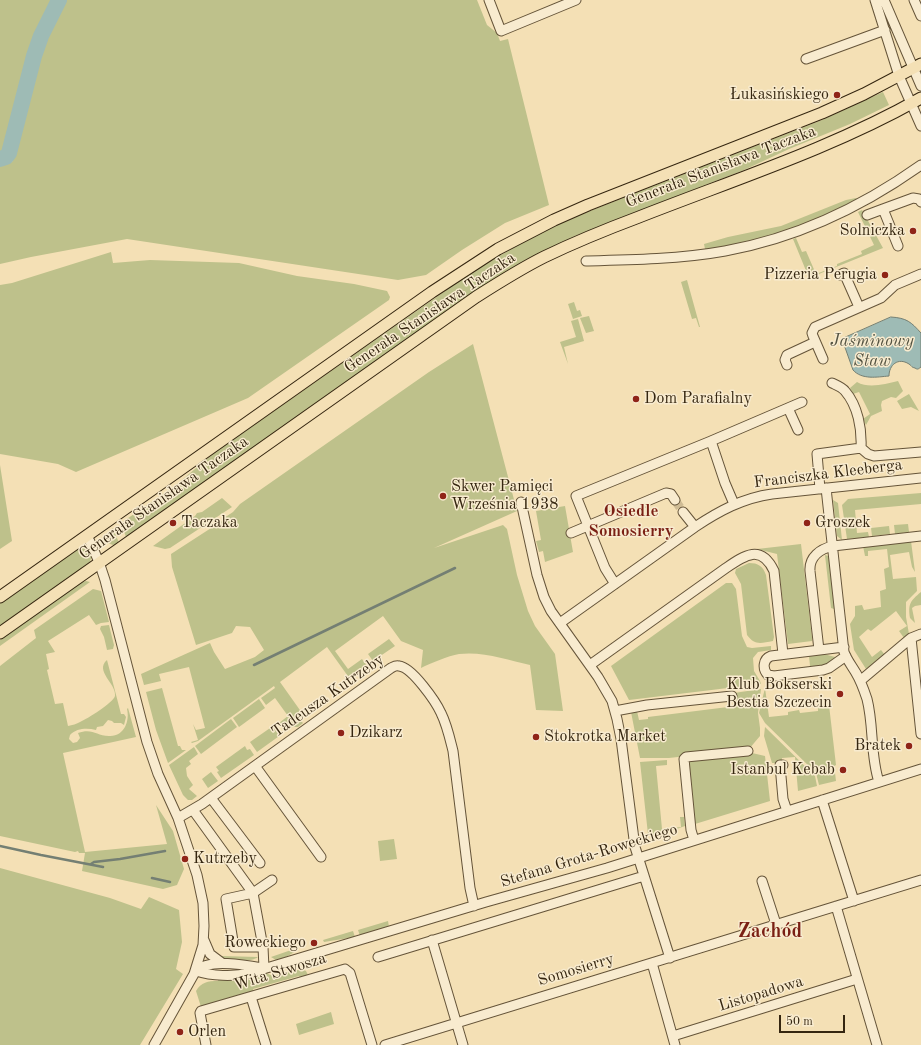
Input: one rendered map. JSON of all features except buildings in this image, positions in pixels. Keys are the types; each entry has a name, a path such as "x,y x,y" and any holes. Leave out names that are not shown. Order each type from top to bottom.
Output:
{"main road":[{"name":"Generała Stanisława Taczaka","path":"0,597 452,279 498,249 572,212 822,113 864,94 918,66"},
{"name":"Generała Stanisława Taczaka","path":"0,633 476,297 528,266 558,250 609,228 844,137 921,98"}],"street":[{"path":"489,0 501,31 576,0"},
{"path":"875,0 899,76 910,104 921,126"},
{"path":"884,0 918,66 921,86"},
{"path":"914,0 921,16"},
{"path":"806,59 885,30"},
{"path":"586,261 642,259 710,253 737,249 762,242 811,226 846,211 880,192 921,165"},
{"path":"867,215 913,198 919,199 921,202"},
{"path":"883,209 898,246"},
{"path":"840,275 844,273 859,307"},
{"path":"823,359 812,332 815,327 881,298 895,285 921,274"},
{"path":"787,365 786,357 789,352 815,342"},
{"path":"832,382 844,390 852,403 860,422 862,439 861,448"},
{"path":"615,584 605,568 576,496 802,402"},
{"path":"788,408 798,430"},
{"path":"711,441 725,483 734,504"},
{"path":"879,782 875,770 870,711 860,681 845,652 833,546 817,454 861,448 868,454 874,456 921,452"},
{"name":"Franciszka Kleeberga","path":"560,623 695,527 734,504 764,495 921,478"},
{"path":"571,533 666,493 671,494 675,500"},
{"path":"522,502 541,589 547,604 590,665 609,695 615,711 623,756 635,847 670,958"},
{"path":"683,512 695,527"},
{"path":"87,535 100,562 146,742 158,774 178,818 202,891 204,910 204,943 208,951 215,959 222,963"},
{"path":"818,650 809,566 813,557 821,550 833,546 921,536"},
{"path":"590,665 726,568 742,557 751,553 765,558 774,571 783,654"},
{"path":"860,681 911,638 921,634"},
{"path":"911,638 921,734"},
{"path":"818,650 845,652 831,666 823,670 774,676 768,675 765,670 766,659 772,656 818,650"},
{"name":"Tadeusza Kutrzeby","path":"178,818 211,798 391,668 399,666 408,669 413,673 441,712 452,745 470,888 474,906"},
{"path":"615,711 732,696"},
{"path":"694,840 691,830 684,759 686,757 748,751"},
{"path":"783,765 780,765 783,799 787,811"},
{"path":"255,766 321,857"},
{"name":"Stefana Grota-Roweckiego","path":"196,971 206,974 238,975 250,973 607,868 921,769"},
{"path":"211,798 260,863"},
{"path":"822,800 854,901"},
{"path":"193,810 253,893 263,947 264,968"},
{"path":"378,957 644,876"},
{"path":"263,947 234,947 226,898 253,893 272,880"},
{"name":"Somosierry","path":"385,1045 921,880"},
{"path":"762,881 776,924"},
{"path":"836,906 877,1045"},
{"path":"154,1045 196,971 202,951 204,935"},
{"path":"432,940 457,1023 462,1045"},
{"name":"Stefana Grota-Roweckiego","path":"196,971 204,966 222,963 264,968"},
{"path":"652,963 674,1041"},
{"name":"Wita Stwosza","path":"206,1045 200,1013 201,1011 345,969 350,973 372,1045"},
{"name":"Listopadowa","path":"674,1041 857,979"},
{"path":"251,997 266,1045"}],"green space":[{"path":"0,0 54,0 33,47 10,136 2,154 4,164 12,162 40,52 64,0 477,0 487,25 497,33 500,41 508,39 549,205 505,223 426,275 398,280 127,239 0,264"},
{"path":"883,92 889,105 850,124 789,149 744,170 575,236 525,261 472,294 126,537 121,523 177,484 214,453 465,277 502,254 567,220 822,120"},
{"path":"856,198 859,200 781,232 733,246 705,249 704,244 728,237 781,226 846,200"},
{"path":"862,210 883,248 809,278 793,239 796,238 802,252 806,251 816,274 837,266 837,264 862,254 861,251 874,245 858,212"},
{"path":"111,252 113,263 150,260 239,263 297,276 354,284 387,291 390,297 389,300 248,398 76,472 58,464 0,454 0,285 12,283"},
{"path":"687,280 700,327 696,318 692,319 681,282"},
{"path":"574,302 577,311 580,310 582,316 573,319 568,304"},
{"path":"589,316 594,331 586,333 580,318"},
{"path":"578,319 584,341 564,347 568,364 560,342 576,337 571,321"},
{"path":"473,344 517,511 434,548 503,525 507,529 517,575 528,611 535,626 555,654 563,711 536,710 530,665 495,656 468,653 450,656 421,668 423,650 401,641 383,616 335,651 348,669 362,659 367,666 350,679 327,647 280,682 302,713 297,717 303,723 298,727 292,727 285,732 279,723 288,716 275,698 266,705 261,698 275,688 274,686 198,741 192,743 191,742 198,740 193,724 196,730 205,728 189,667 159,674 161,681 144,685 141,674 210,643 225,669 255,657 264,650 250,627 236,626 232,633 196,645 172,567 171,554 225,519 224,518 233,512 240,504 429,372"},
{"path":"898,381 903,391 896,398 891,397 882,401 882,411 871,416 866,425 863,419 870,414 859,392 853,394 850,388 857,382 872,386"},
{"path":"909,394 919,411 911,407 902,409 897,401"},
{"path":"0,465 12,541 0,549"},
{"path":"921,493 921,504 855,510 857,533 868,532 869,537 847,539 842,505 848,499"},
{"path":"222,498 232,507 170,548 165,549 153,546 195,516 197,513 202,512"},
{"path":"833,500 838,503 842,540 837,536"},
{"path":"565,506 573,552 545,562 543,551 539,552 536,541 541,540 536,511"},
{"path":"908,524 909,532 895,534 894,525"},
{"path":"889,526 890,534 872,536 871,528"},
{"path":"113,528 119,543 113,545 108,543 105,538 107,533"},
{"path":"911,541 915,572 912,567 909,552 890,555 893,579 916,577 917,591 906,602 906,617 909,634 904,638 899,631 907,626 896,611 871,631 868,629 859,637 872,657 881,650 885,655 866,669 854,650 850,624 855,616 855,606 862,605 864,610 881,607 880,591 886,589 884,569 889,567 887,549 868,551 868,556 865,556 863,546"},
{"path":"801,544 812,641 788,644 777,554 757,549"},
{"path":"84,547 89,550 92,555 90,562 0,628 0,603 79,548"},
{"path":"825,555 832,557 837,610 831,608"},
{"path":"749,563 760,566 766,575 774,637 773,641 758,643 753,641 747,635 741,584 735,573 736,569"},
{"path":"86,581 90,582 0,646 0,640 80,583"},
{"path":"726,583 732,583 736,589 742,636 747,647 752,648 771,646 771,650 758,652 753,658 754,671 761,684 629,700 611,666"},
{"path":"93,589 101,591 109,622 96,625 89,615 48,641 55,652 46,654 49,669 47,670 55,704 63,703 68,726 76,724 110,703 115,696 115,691 104,673 104,664 107,660 121,714 124,714 126,717 124,725 108,720 103,726 97,727 96,730 86,729 76,731 70,735 69,739 73,743 77,742 80,738 78,733 87,731 109,736 119,734 127,723 128,708 136,737 63,753 85,852 167,844 156,805 173,831 184,869 177,885 163,889 82,871 85,853 0,836 0,666 36,638 34,630"},
{"path":"921,592 921,605 912,608 915,623 910,618 909,609 912,600"},
{"path":"109,625 114,645 113,649 107,650 104,637 100,629 101,626"},
{"path":"389,639 395,646 373,661 368,654"},
{"path":"824,654 835,657 834,661 824,667 815,669 814,666 810,666 809,656"},
{"path":"162,688 178,746 180,746 182,750 186,750 168,763 156,730 146,692"},
{"path":"765,688 769,717 788,715 788,712 799,710 800,713 818,711 818,707 829,705 836,765 831,768 832,772 835,773 836,781 819,785 816,773 765,723 759,713"},
{"path":"761,689 758,713 760,736 749,749 669,758 640,758 631,712 637,711 639,720 648,719 648,717 736,706 734,693"},
{"path":"259,699 265,708 239,727 233,718"},
{"path":"231,719 237,727 201,754 195,746"},
{"path":"273,726 277,732 279,731 282,734 257,752 250,742"},
{"path":"765,727 815,776 817,786 798,791 795,757 782,758 782,763 772,763 764,736"},
{"path":"245,746 247,750 250,749 254,755 221,778 216,767"},
{"path":"194,747 198,754 189,761 191,764 186,768 187,776 193,785 189,789 197,796 192,800 188,800 183,795 169,765"},
{"path":"752,753 765,756 770,801 695,824 689,759"},
{"path":"667,760 667,765 656,766 662,829 681,827 680,817 684,817 685,826 654,837 648,834 640,762"},
{"path":"211,772 218,781 208,788 202,779"},
{"path":"394,839 397,859 380,861 378,841"},
{"path":"0,868 110,898 141,909 149,897 179,910 182,942 176,969 183,974 140,1045 0,1045"},
{"path":"388,921 389,927 360,936 358,930"},
{"path":"353,931 355,937 324,942 323,940"},
{"path":"297,948 298,950 286,957 276,960 271,957"},
{"path":"219,957 258,957 250,960 239,960"},
{"path":"302,969 306,971 308,975 299,976 253,989 254,993 201,1007 196,991 205,983 218,981 218,977 266,973 273,976"},
{"path":"331,1012 334,1024 299,1035 296,1024"}],"water":[{"name":"Jaśminowy Staw","path":"891,317 901,318 908,321 921,333 921,367 917,369 901,361 892,366 889,376 865,377 857,373 853,370 842,339"}],"waterway":[{"path":"0,159 6,157 9,153 34,56 41,36 59,0"},
{"path":"254,665 455,568"},
{"path":"0,846 103,867"},
{"path":"91,864 94,862 165,851"},
{"path":"152,878 170,882"}],"tunnel":[{"path":"675,500 683,512"}],"place":[{"name":"Łukasińskiego","path":"837,95"},
{"name":"Solniczka","path":"913,231"},
{"name":"Pizzeria Perugia","path":"885,275"},
{"name":"Dom Parafialny","path":"636,399"},
{"name":"Skwer Pamięci Września 1938","path":"443,496"},
{"name":"Taczaka","path":"173,523"},
{"name":"Groszek","path":"807,523"},
{"name":"Klub Bokserski Bestia Szczecin","path":"840,694"},
{"name":"Dzikarz","path":"341,733"},
{"name":"Stokrotka Market","path":"536,737"},
{"name":"Bratek","path":"909,746"},
{"name":"Istanbul Kebab","path":"843,770"},
{"name":"Kutrzeby","path":"185,859"},
{"name":"Roweckiego","path":"314,943"},
{"name":"Orlen","path":"180,1032"}],"district":[{"name":"Osiedle Somosierry","path":"631,522"},
{"name":"Zachód","path":"770,932"}]}
